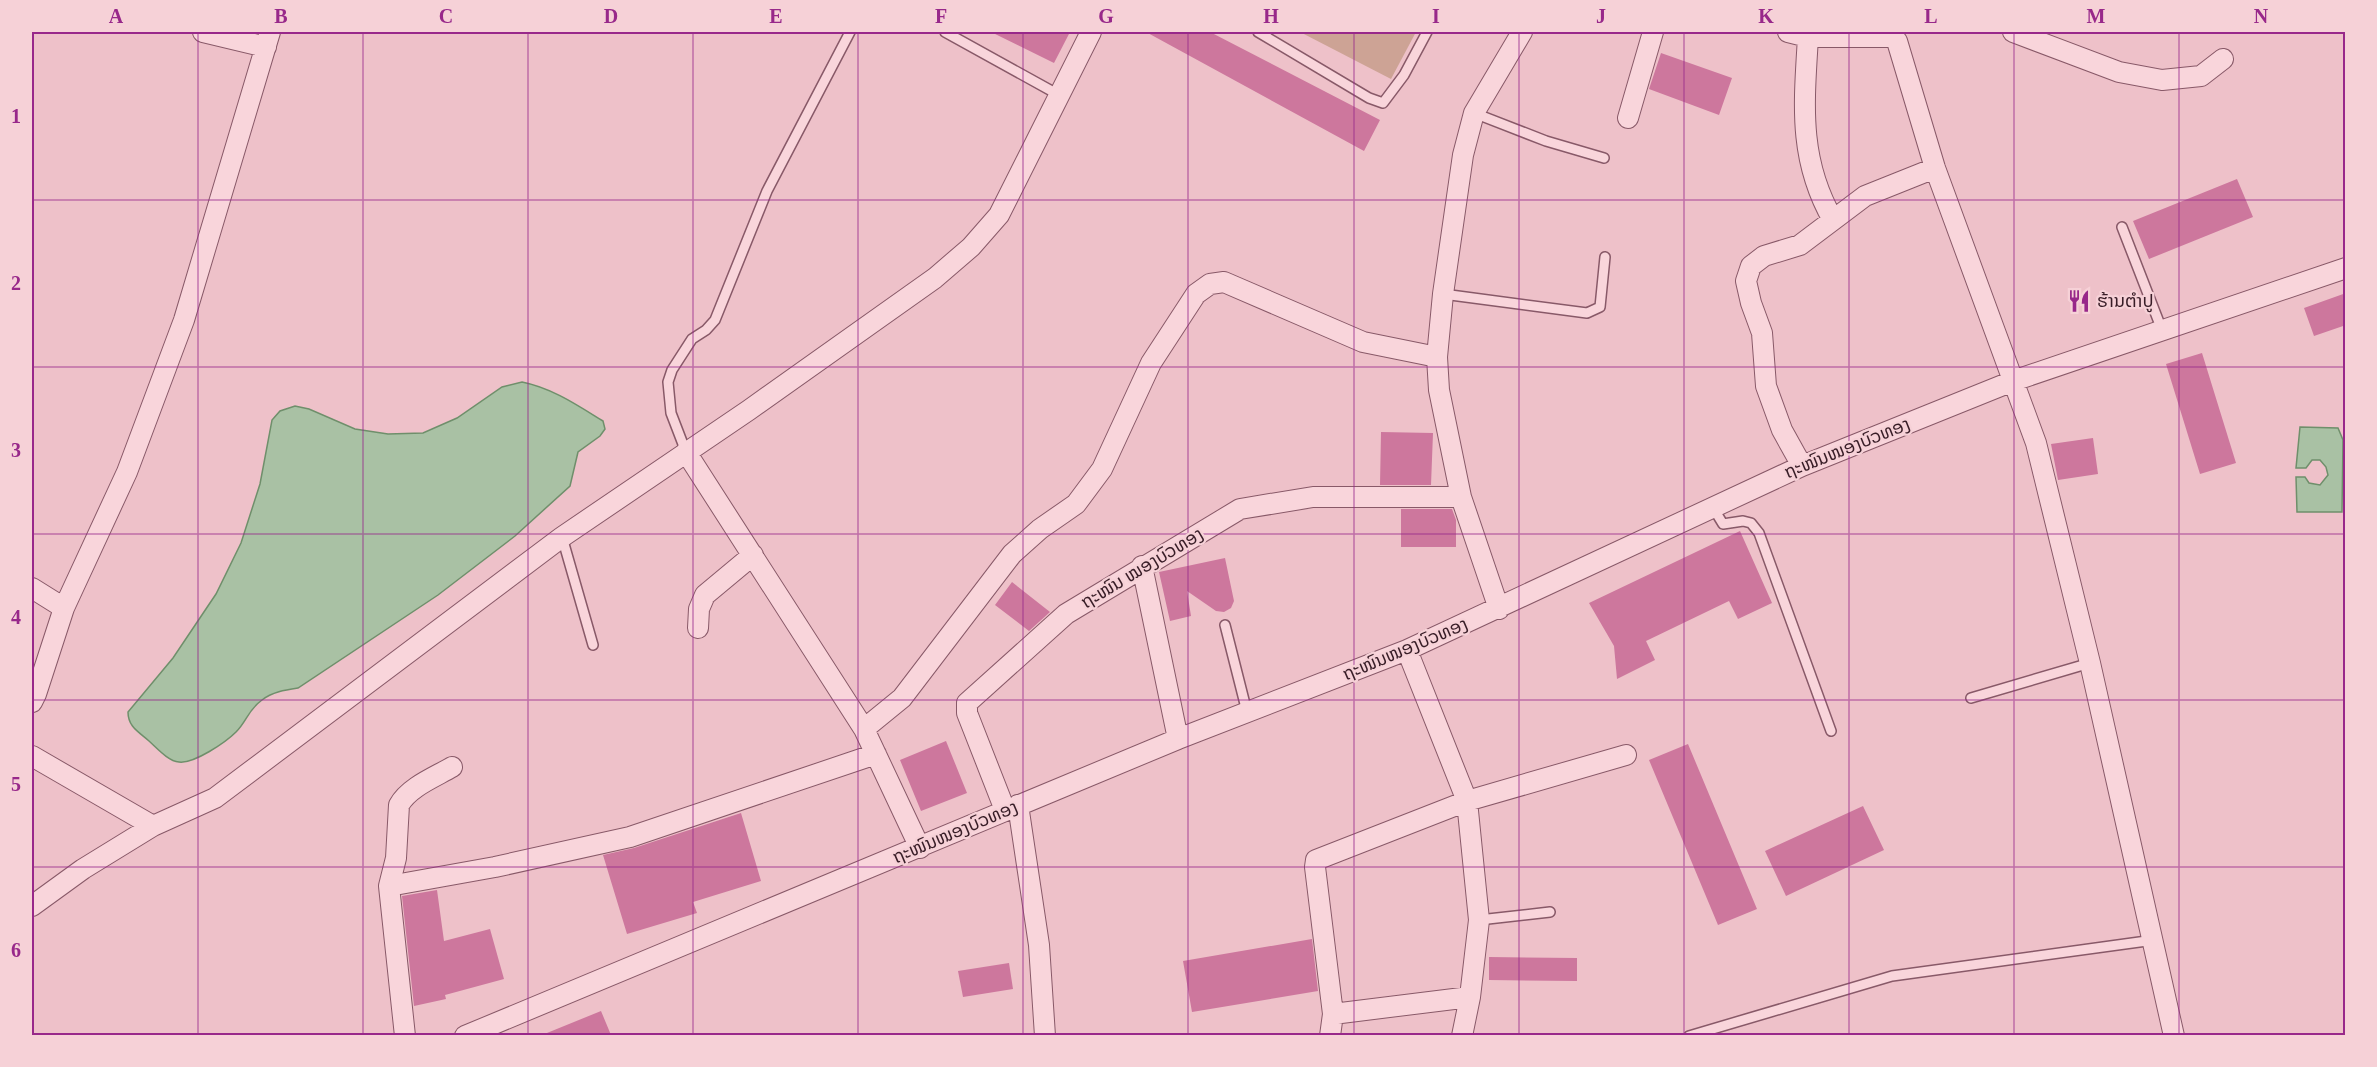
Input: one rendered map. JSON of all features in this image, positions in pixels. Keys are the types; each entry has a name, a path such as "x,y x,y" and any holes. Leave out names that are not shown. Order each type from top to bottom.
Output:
{"street":[{"path":"32,702 64,608 127,472 184,320 268,39 203,32"},
{"path":"32,906 83,869 153,826 215,798 562,537 749,410 935,278 971,247 999,215 1091,32"},
{"path":"1499,609 1461,497 1439,390 1437,357 1443,294 1463,155 1474,113 1522,32"},
{"path":"1628,118 1653,32"},
{"path":"1788,32 1808,37 1899,34 1897,41 1935,168 2036,443 2090,663 2175,1035"},
{"path":"2013,32 2119,72 2162,80 2200,76 2223,59"},
{"path":"1808,37 1803,117 1806,145 1822,201 1833,220"},
{"path":"1802,466 1782,430 1766,386 1762,333 1746,281 1751,266 1764,256 1800,245 1865,196 1935,168"},
{"name":"ຖະໜົນໜອງບົວທອງ","path":"465,1035 920,848 1011,807 1407,650 1802,466 2013,381 2346,268"},
{"path":"864,729 902,698 1012,554 1040,529 1076,504 1102,469 1151,363 1196,294 1210,284 1224,282 1363,342 1437,357"},
{"path":"686,452 864,729 920,848"},
{"name":"ຖະໜົນ ໝອງບົວທອງ","path":"1011,807 967,713 967,702 1066,614 1142,566 1240,509 1313,498 1461,497"},
{"path":"698,628 699,609 705,595 753,555"},
{"path":"1142,566 1178,739"},
{"path":"32,588 64,608"},
{"path":"1407,650 1467,801 1479,920 1470,997 1462,1035"},
{"path":"388,886 495,867 630,837 876,754"},
{"path":"1330,1035 1333,1014 1316,860 1467,801 1626,755"},
{"path":"32,756 153,826"},
{"path":"405,1035 388,886 396,858 399,805 411,792 452,767"},
{"path":"1011,807 1039,945 1045,1035"},
{"path":"1333,1014 1470,997"}],"lane":[{"path":"686,452 671,413 668,382 672,369 692,339 706,330 715,320 767,191 850,32"},
{"path":"945,32 1059,95"},
{"path":"1258,32 1369,98 1383,103 1404,75 1426,32"},
{"path":"1474,113 1546,141 1604,158"},
{"path":"2122,227 2162,330"},
{"path":"1443,294 1587,313 1600,307 1605,257"},
{"path":"1712,506 1723,524 1743,521 1751,523 1759,533 1831,731"},
{"path":"562,537 593,645"},
{"path":"1225,625 1247,712"},
{"path":"1971,698 2090,663"},
{"path":"1479,920 1550,912"},
{"path":"1689,1035 1892,976 2154,940"}],"shaded area":[{"path":"1300,32 1416,32 1391,79"},
{"path":"522,382 544,388 574,403 603,421 605,429 600,436 578,452 570,486 515,536 438,595 298,688 266,697 257,704 236,732 201,756 185,762 175,761 163,754 135,729 130,722 128,712 173,658 216,594 241,543 260,484 272,420 280,411 295,406 309,409 355,429 388,434 423,433 457,418 502,387"},
{"path":"2300,427 2338,428 2343,440 2342,512 2297,512 2296,477 2305,477 2309,483 2320,485 2328,475 2326,467 2320,460 2312,460 2306,468 2296,468"}],"building":[{"path":"991,32 1070,32 1054,63"},
{"path":"1146,32 1210,32 1380,120 1364,151"},
{"path":"1661,53 1732,78 1719,115 1649,89"},
{"path":"2237,179 2253,217 2149,259 2133,221"},
{"path":"2346,293 2346,325 2314,336 2304,308"},
{"path":"2202,353 2236,463 2200,474 2166,364"},
{"path":"1381,432 1433,433 1431,485 1380,485"},
{"path":"2093,438 2098,474 2058,480 2051,444"},
{"path":"1401,509 1452,509 1456,520 1456,547 1401,547"},
{"path":"1740,531 1772,603 1738,619 1729,601 1646,641 1655,660 1617,679 1614,646 1589,603"},
{"path":"1225,558 1234,601 1231,608 1224,612 1216,611 1187,591 1191,616 1170,621 1159,572"},
{"path":"1012,582 1050,612 1029,631 995,605"},
{"path":"946,741 967,793 921,811 900,760"},
{"path":"1688,744 1757,909 1718,925 1649,760"},
{"path":"1863,806 1884,850 1786,896 1765,851"},
{"path":"741,813 761,881 693,902 697,913 627,934 603,855 634,848"},
{"path":"437,890 444,941 490,929 504,979 445,995 446,999 414,1006 402,896"},
{"path":"1312,939 1318,991 1192,1012 1183,961"},
{"path":"1489,957 1577,958 1577,981 1489,980"},
{"path":"1009,963 1013,989 963,997 958,971"},
{"path":"601,1011 611,1035 542,1035"}],"place":[{"name":"ຮ້ານຕຳປູ","path":"2079,301"}]}
